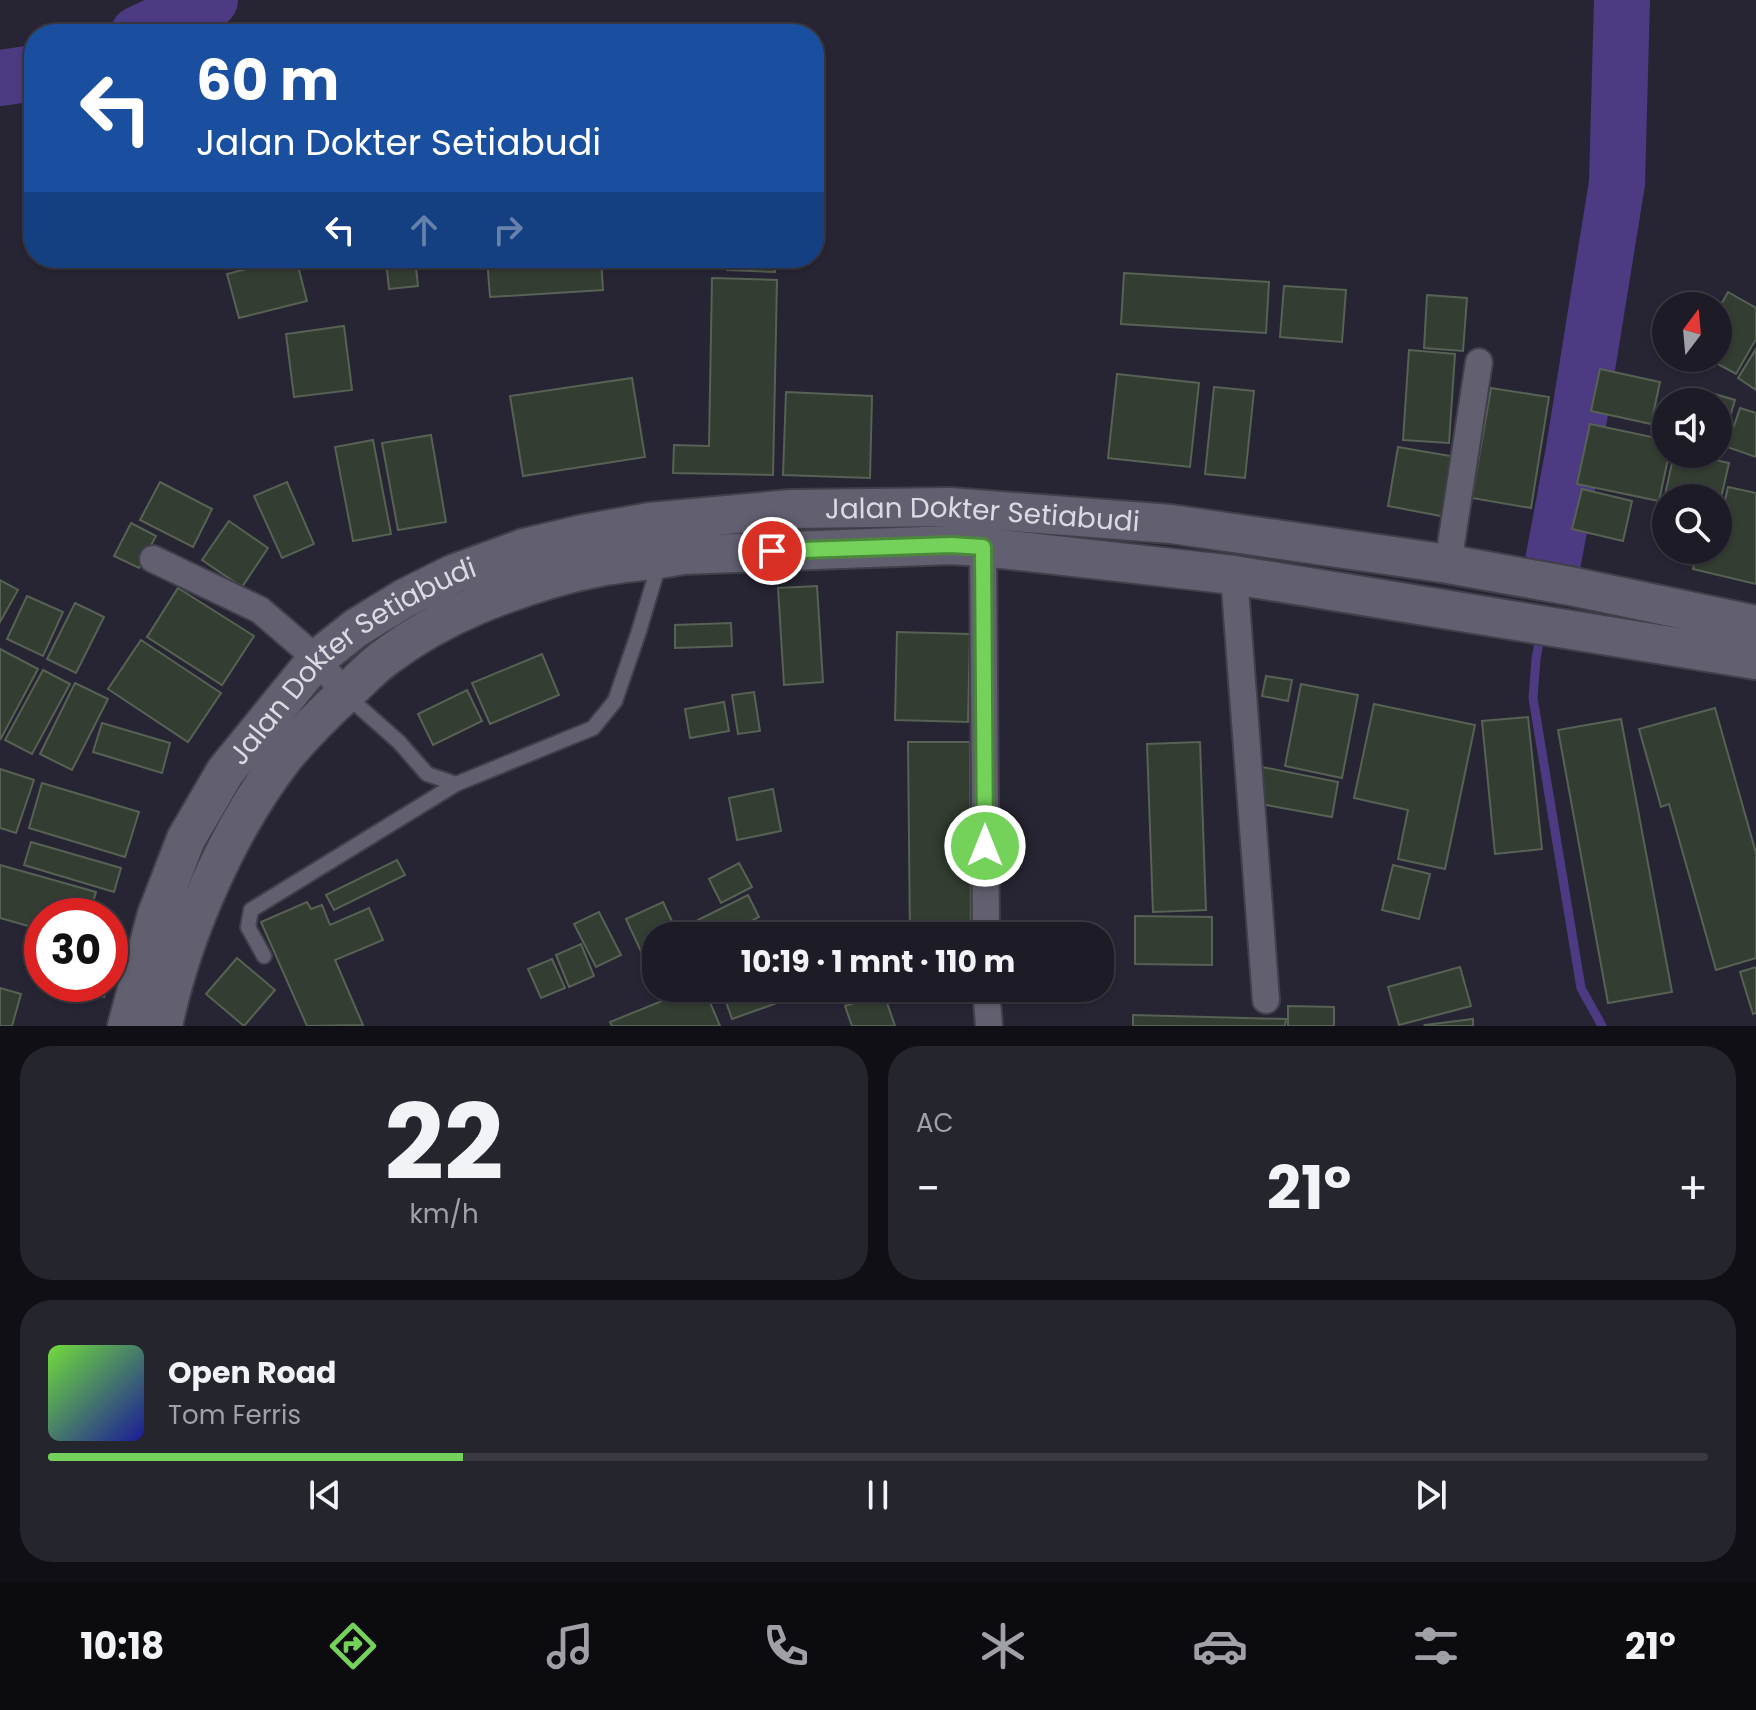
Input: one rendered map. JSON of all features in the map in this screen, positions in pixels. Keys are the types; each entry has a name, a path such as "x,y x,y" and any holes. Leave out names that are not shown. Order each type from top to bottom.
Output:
{"street":[{"path":"1448,564 1479,362"},
{"name":"Jalan Dokter Setiabudi","path":"127,1026 157,914 186,839 225,772 317,659 356,628 405,598 453,574 524,548 650,522 791,509 950,507 1171,524 1448,564 1756,625"},
{"name":"Jalan Dokter Setiabudi","path":"163,1026 170,989 183,953 234,834 285,757 324,712 381,660 428,628 476,605 539,582 600,567 682,555 951,545 983,547 1234,575 1756,660"},
{"path":"983,547 986,922"},
{"path":"153,559 260,610 317,659 345,694"},
{"path":"1234,575 1266,1000"},
{"path":"987,1002 989,1026"}],"lane":[{"path":"264,956 248,927 251,910 456,784 593,728 615,701 660,560"},
{"path":"345,694 399,742 427,774 456,784"}],"building":[{"path":"251,268 299,268 307,301 239,318 227,274"},
{"path":"387,268 416,268 418,286 389,289"},
{"path":"488,268 602,268 603,290 490,297"},
{"path":"775,268 775,272 727,270"},
{"path":"1124,273 1269,282 1266,333 1121,324"},
{"path":"712,278 777,280 773,475 673,473 674,445 709,446"},
{"path":"1284,286 1346,290 1342,342 1280,337"},
{"path":"1732,294 1756,308 1756,339 1736,374 1732,372"},
{"path":"1427,295 1467,298 1463,351 1424,348"},
{"path":"344,326 352,390 294,397 286,334"},
{"path":"1756,349 1756,390 1738,378"},
{"path":"1409,350 1455,354 1449,443 1403,440"},
{"path":"1600,369 1660,382 1659,388 1652,388 1651,424 1591,411"},
{"path":"1117,374 1199,383 1190,467 1108,458"},
{"path":"632,378 645,457 523,476 510,396"},
{"path":"1214,387 1254,391 1245,478 1205,474"},
{"path":"1491,388 1549,397 1531,508 1472,498"},
{"path":"786,392 872,396 870,478 783,475"},
{"path":"1740,408 1756,413 1756,457 1732,449 1732,432"},
{"path":"1590,424 1652,437 1652,468 1666,468 1663,484 1652,484 1652,500 1577,484"},
{"path":"431,435 446,522 398,530 382,443"},
{"path":"373,440 391,534 353,541 335,447"},
{"path":"1398,447 1456,457 1446,517 1388,506"},
{"path":"1671,468 1728,468 1724,484 1667,484"},
{"path":"160,482 212,509 193,547 140,520"},
{"path":"287,482 314,544 282,558 254,496"},
{"path":"1732,488 1756,493 1756,584 1693,569 1694,564 1732,564"},
{"path":"1582,489 1632,501 1623,541 1572,529"},
{"path":"229,521 268,548 242,587 202,560"},
{"path":"131,523 156,536 139,568 114,556"},
{"path":"0,580 18,590 0,622"},
{"path":"817,586 823,682 784,685 778,588"},
{"path":"178,588 254,636 222,685 147,637"},
{"path":"27,596 63,612 43,656 7,639"},
{"path":"75,603 104,617 76,673 47,659"},
{"path":"731,623 732,646 675,648 675,625"},
{"path":"897,632 970,634 968,722 895,720"},
{"path":"141,640 221,693 188,742 108,689"},
{"path":"0,649 38,669 0,740"},
{"path":"542,654 559,695 490,724 472,683"},
{"path":"43,670 70,684 32,754 5,740"},
{"path":"1266,676 1292,680 1288,701 1262,696"},
{"path":"75,683 108,699 72,770 40,754"},
{"path":"1301,684 1358,695 1342,778 1285,766"},
{"path":"467,690 482,721 433,745 418,714"},
{"path":"754,692 760,731 738,734 732,695"},
{"path":"724,702 729,731 690,738 685,709"},
{"path":"1374,704 1475,725 1445,869 1398,859 1408,810 1354,798"},
{"path":"1715,708 1756,853 1756,958 1716,970 1669,804 1661,807 1639,729"},
{"path":"1528,717 1542,849 1495,854 1482,721"},
{"path":"1621,719 1672,992 1608,1003 1558,730"},
{"path":"102,723 170,743 162,773 93,752"},
{"path":"908,742 970,742 971,922 910,922"},
{"path":"1200,742 1206,910 1153,912 1147,744"},
{"path":"1262,767 1338,782 1332,817 1255,803"},
{"path":"0,769 34,780 16,833 0,828"},
{"path":"42,783 139,812 125,857 29,828"},
{"path":"773,789 781,831 737,840 729,798"},
{"path":"31,842 121,868 114,892 24,865"},
{"path":"397,860 405,875 334,910 326,895"},
{"path":"739,863 752,887 721,903 709,879"},
{"path":"0,865 96,892 94,898 24,898 24,925 0,918"},
{"path":"1393,865 1430,874 1419,919 1382,910"},
{"path":"748,895 759,917 749,922 698,920"},
{"path":"307,902 311,909 322,905 330,925 369,908 383,940 335,960 363,1025 307,1026 261,922"},
{"path":"663,902 672,922 642,922 642,954 626,919"},
{"path":"599,912 621,955 596,967 574,924"},
{"path":"1135,916 1212,917 1212,965 1135,964"},
{"path":"581,944 594,976 569,987 556,955"},
{"path":"237,958 275,990 244,1026 206,994"},
{"path":"552,959 565,988 541,998 528,969"},
{"path":"1460,967 1471,1006 1399,1025 1388,987"},
{"path":"1756,967 1756,1013 1753,1014 1740,972"},
{"path":"0,988 21,994 12,1026 0,1026"},
{"path":"659,1002 710,1002 720,1026 612,1026 610,1022"},
{"path":"726,1002 780,1002 732,1019"},
{"path":"858,1002 887,1002 895,1026 852,1026 845,1006"},
{"path":"1288,1006 1334,1007 1334,1026 1288,1026"},
{"path":"1133,1015 1286,1019 1285,1026 1133,1026"},
{"path":"1473,1019 1473,1026 1425,1025"}],"waterway":[{"path":"159,24 210,0"},
{"path":"1552,567 1617,183 1622,0"},
{"path":"0,78 24,74"},
{"path":"1541,631 1533,698 1581,988 1602,1026"}],"route":[{"path":"772,551 951,545 983,547 985,846"}]}
